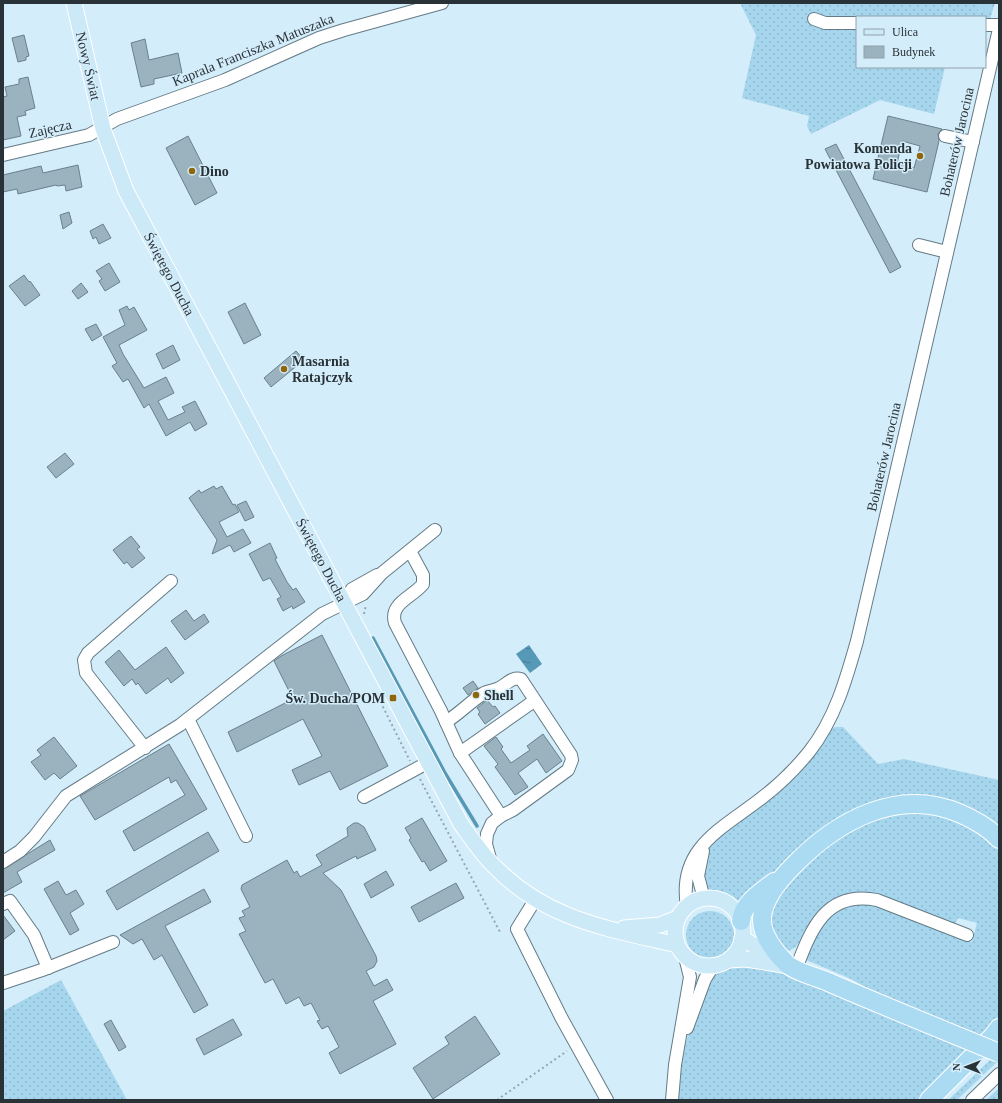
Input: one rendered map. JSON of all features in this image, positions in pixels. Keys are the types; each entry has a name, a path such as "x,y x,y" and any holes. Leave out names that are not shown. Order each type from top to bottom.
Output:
{"highway":[{"path":"999,839 982,825 954,811 926,804 897,805 871,812 841,826 810,848 787,872 770,895 762,917 764,929 771,943 793,968 999,1053"},
{"path":"742,930 742,913 751,900 787,872"},
{"path":"929,1100 997,1033"}],"main road":[{"name":"Nowy Świat","path":"74,3 103,129"},
{"name":"Świętego Ducha","path":"103,129 114,163 130,197 343,602 421,766 461,824 492,865 512,883 535,900 558,912 607,929 681,951"},
{"path":"704,899 718,900 730,906 747,942 793,968 746,959 729,960 714,966 698,965 681,951 675,936 678,918 687,906 704,899"},
{"name":"Świętego Ducha","path":"607,929 660,925 678,918"},
{"path":"729,960 735,954 742,930"}],"street":[{"name":"Kaprala Franciszka Matuszaka","path":"103,129 117,119 225,80 319,38 442,3"},
{"path":"814,19 825,23 856,23"},
{"path":"986,25 999,25"},
{"name":"Bohaterów Jarocina","path":"687,906 684,892 688,871 698,851 706,841 764,796 790,773 809,752 826,727 843,690 857,641 999,29"},
{"name":"Zajęcza","path":"3,154 89,135 103,129"},
{"path":"945,136 973,142"},
{"path":"919,245 947,252"},
{"path":"3,862 20,851 34,837 66,796 145,748 188,719 322,614 343,602 363,594 382,573 436,530"},
{"path":"410,551 423,575 423,584 397,606 394,620 445,719 460,753 501,816"},
{"path":"145,748 86,673 84,660 88,653 171,581"},
{"path":"445,719 460,713 464,707 485,692 500,688 516,678 522,680 572,760 568,770 513,810 501,816 492,823 486,837 487,851 492,865"},
{"path":"460,753 534,701"},
{"path":"188,719 246,836"},
{"path":"364,797 421,766"},
{"path":"704,899 698,876 706,841"},
{"path":"793,968 819,921 833,906 839,902 850,899 864,898 877,900 967,935"},
{"path":"3,904 10,900 34,935 48,968"},
{"path":"535,900 517,929 576,1045 607,1100"},
{"path":"3,983 48,968 113,942"},
{"path":"672,1100 675,1065 690,977 681,951"},
{"path":"680,1042 706,979 714,966"},
{"path":"972,1100 999,1074"}],"path":[{"path":"421,766 500,932"},
{"path":"497,1100 576,1045"}],"green space":[{"path":"740,3 980,3 978,11 984,12 994,6 986,34 986,16 856,16 856,68 945,68 934,114 880,100 811,134 807,126 809,116 742,98 756,35"},
{"path":"980,3 995,3 994,6 984,12 978,11"},
{"path":"835,727 843,727 878,764 904,759 999,780 999,831 897,799 740,906 734,907 708,892 700,873 706,851 712,842 778,792 829,730"},
{"path":"927,812 968,824 999,847 999,1019 982,1038 885,998 849,978 804,959 806,946 839,905 874,903 972,942 977,923 958,918 954,926 875,897 840,897 822,907 796,947 788,951 781,948 767,924 777,893 835,839 880,816"},
{"path":"710,911 719,913 727,918 732,926 734,935 732,944 727,952 719,957 710,959 701,957 693,952 688,944 686,935 688,926 693,918 701,913"},
{"path":"754,964 803,981 970,1050 918,1100 677,1100 680,1071 690,1025 713,974 729,965"},
{"path":"61,980 127,1100 3,1100 3,1011"},
{"path":"991,1059 997,1062 957,1100 948,1100"},
{"path":"999,1088 999,1100 986,1100"}],"water":[{"path":"529,645 542,664 530,673 516,654"}],"building":[{"path":"24,35 29,56 26,57 26,60 18,62 12,38"},
{"path":"145,39 149,60 178,53 182,73 154,79 154,84 141,87 131,43"},
{"path":"28,77 35,108 25,111 26,115 17,117 21,136 3,140 3,97 7,96 5,87 19,84 19,79"},
{"path":"888,116 942,129 938,134 939,141 927,192 873,179","holes":["902,141 920,146 914,168 897,164"]},
{"name":"Dino","path":"188,136 217,193 195,205 166,148"},
{"path":"836,144 901,267 890,273 825,149"},
{"path":"78,165 82,187 66,191 65,185 56,185 18,194 17,189 3,192 3,175 41,166 43,173"},
{"path":"69,212 72,223 63,229 60,215"},
{"path":"103,224 111,238 99,244 96,237 93,239 90,231"},
{"path":"109,263 120,282 105,291 99,281 102,279 96,271"},
{"path":"24,275 40,295 25,306 9,286"},
{"path":"81,283 88,292 78,299 72,291"},
{"path":"245,303 261,335 244,344 228,312"},
{"path":"127,306 129,310 134,307 147,330 119,345 144,388 166,377 174,393 158,401 168,420 185,412 182,407 195,401 207,424 195,431 190,422 166,436 149,404 144,408 128,379 123,382 112,366 117,363 103,337 125,325 119,310"},
{"path":"96,324 102,335 92,341 85,329"},
{"path":"173,345 180,360 163,369 156,354"},
{"name":"Masarnia Ratajczyk","path":"296,351 304,360 271,387 264,378"},
{"path":"65,453 74,464 56,478 47,467"},
{"path":"214,486 216,489 222,486 239,512 219,522 227,537 243,529 251,543 234,552 230,545 212,554 217,540 189,498 199,490 201,493"},
{"path":"246,501 254,517 245,521 237,505"},
{"path":"131,536 140,547 137,549 145,558 132,568 127,562 124,564 113,550"},
{"path":"270,543 277,558 275,559 287,582 293,590 296,588 305,602 293,609 292,606 283,611 277,599 281,597 270,578 263,581 249,554"},
{"path":"186,610 194,621 204,614 209,622 185,640 171,621"},
{"path":"322,635 388,766 340,790 330,771 299,785 292,770 322,756 303,719 237,752 228,732 293,699 274,661"},
{"path":"166,647 184,673 171,683 168,678 146,694 138,683 136,685 132,679 124,686 105,662 119,650 135,670"},
{"path":"473,681 478,688 468,695 463,688"},
{"name":"Shell","path":"487,700 493,707 495,706 500,713 485,724 478,714 480,712 477,708"},
{"path":"543,734 562,761 546,773 537,759 518,773 528,787 515,795 495,767 498,764 484,746 496,737 503,747 501,749 511,763 530,750 527,746"},
{"path":"54,737 77,766 60,779 54,773 45,780 31,762 41,755 37,750"},
{"path":"169,744 207,809 134,851 123,831 185,795 176,780 171,783 169,777 95,820 80,796"},
{"path":"422,818 447,861 430,871 424,861 422,862 409,840 411,838 405,828"},
{"path":"354,823 358,823 364,827 376,850 357,859 356,856 323,873 341,890 376,956 377,961 374,967 366,971 374,986 387,979 393,990 373,1001 396,1044 340,1074 329,1053 339,1047 328,1026 322,1029 317,1021 320,1020 311,1003 304,1006 299,997 286,1004 273,979 265,983 239,934 246,931 239,918 245,916 242,911 250,907 241,889 242,885 287,860 294,873 297,871 300,877 322,865 316,855 348,836 347,828"},
{"path":"208,832 219,851 117,910 106,891"},
{"path":"50,840 55,850 17,872 22,882 3,893 3,869"},
{"path":"386,871 394,885 371,898 364,884"},
{"path":"58,881 66,895 76,890 84,904 70,913 79,930 70,935 44,889"},
{"path":"456,883 464,898 419,922 411,907"},
{"path":"204,889 211,902 165,926 208,1005 194,1013 162,955 154,960 142,939 133,944 120,935"},
{"path":"3,915 15,931 3,940"},
{"path":"475,1016 500,1054 433,1099 413,1068 449,1044 445,1037"},
{"path":"233,1019 242,1035 204,1055 196,1039"},
{"path":"111,1020 126,1047 119,1051 104,1024"}],"waterway":[{"path":"373,638 445,773 477,826"}],"place":[{"name":"Komenda Powiatowa Policji","path":"920,156"},
{"name":"Dino","path":"192,171"},
{"name":"Masarnia Ratajczyk","path":"284,369"},
{"name":"Shell","path":"476,695"},
{"name":"Św. Ducha/POM","path":"393,698"}]}
